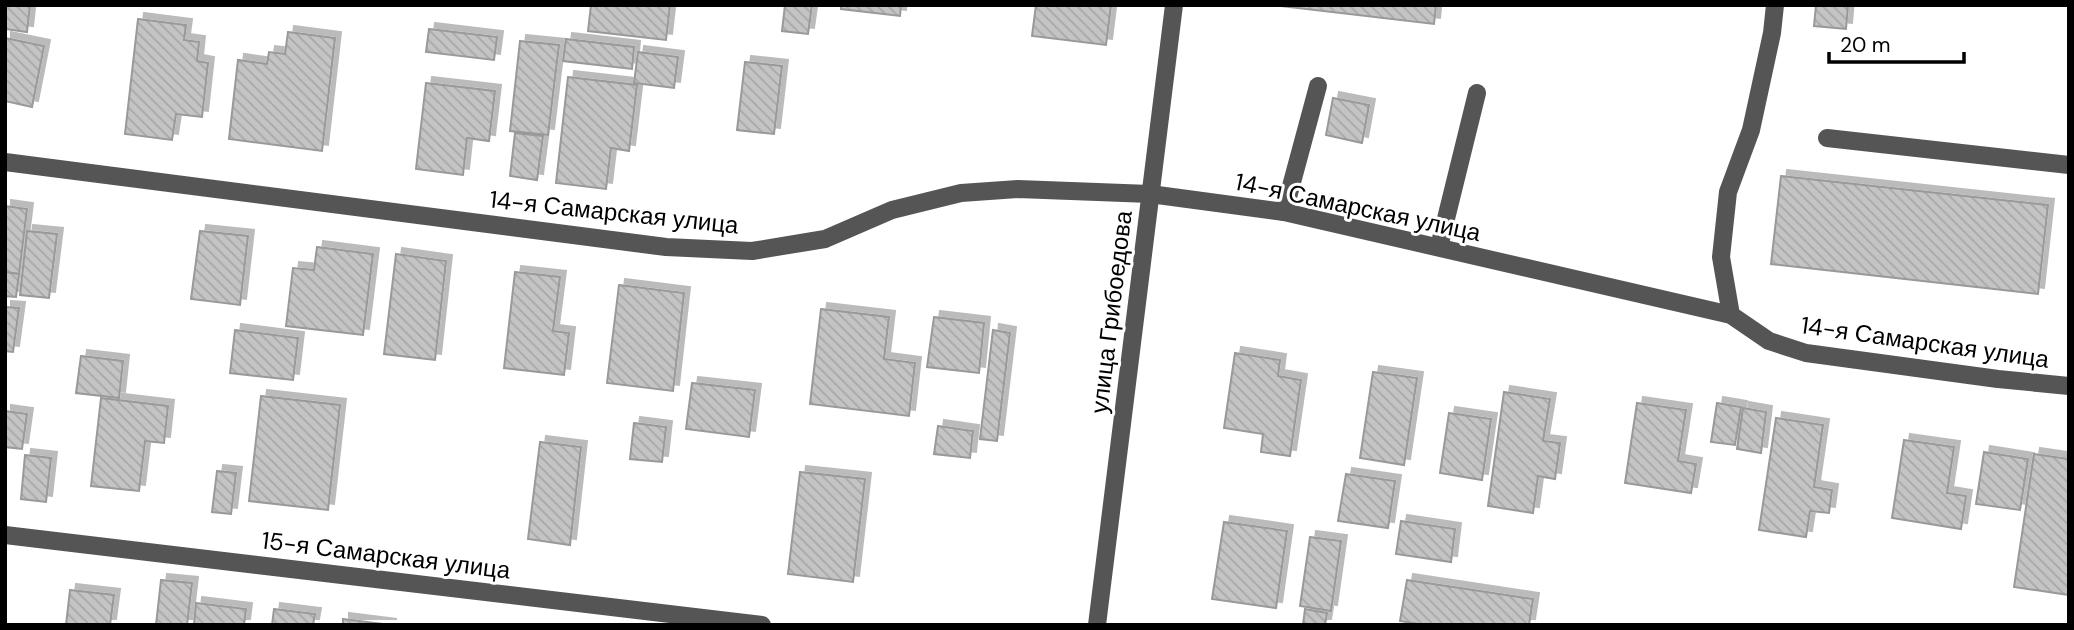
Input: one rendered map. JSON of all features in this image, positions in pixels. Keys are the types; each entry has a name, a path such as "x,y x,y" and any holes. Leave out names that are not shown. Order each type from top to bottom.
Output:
{"street":[{"name":"улица Грибоедова","path":"1097,625 1174,5"},
{"path":"1731,315 1721,257 1728,192 1751,130 1772,33 1775,5"},
{"path":"1284,212 1318,86"},
{"path":"1439,247 1477,93"},
{"path":"1827,138 2069,165"},
{"name":"14-я Самарская улица","path":"5,162 666,247 752,251 825,239 892,210 961,193 1018,189 1150,194 1284,212 1731,315 1769,341 1806,353 2069,386"},
{"name":"15-я Самарская улица","path":"5,535 762,625"}],"building":[{"path":"5,5 30,5 27,32 5,29"},
{"path":"591,5 670,5 666,40 588,31"},
{"path":"785,5 812,5 808,34 782,31"},
{"path":"841,5 901,5 900,16 841,9"},
{"path":"1036,5 1111,5 1106,45 1032,36"},
{"path":"1272,5 1436,5 1434,24"},
{"path":"1816,5 1848,5 1846,29 1814,26"},
{"path":"138,19 186,25 184,40 199,42 197,61 208,63 202,117 176,114 172,140 125,134"},
{"path":"429,29 497,37 494,60 426,52"},
{"path":"288,32 335,38 322,151 229,139 238,60 267,64 269,52 285,54"},
{"path":"5,38 44,46 32,107 5,101"},
{"path":"566,39 634,47 632,69 563,61"},
{"path":"520,41 559,45 548,135 510,131"},
{"path":"638,52 678,57 674,88 634,83"},
{"path":"745,62 782,66 774,134 737,130"},
{"path":"568,77 637,85 629,151 611,148 606,189 556,183"},
{"path":"426,83 495,91 489,141 467,138 463,175 416,169"},
{"path":"1333,98 1369,105 1362,143 1326,135"},
{"path":"515,133 543,136 537,180 510,176"},
{"path":"1781,176 2048,205 2038,294 1771,264"},
{"path":"5,206 27,209 19,274 5,272"},
{"path":"27,231 57,234 49,298 20,295"},
{"path":"200,231 248,236 240,305 191,299"},
{"path":"317,247 373,254 363,335 286,326 293,268 314,270"},
{"path":"396,254 446,261 435,360 384,354"},
{"path":"5,272 19,274 16,297 5,296"},
{"path":"515,272 560,277 553,331 569,333 564,375 504,368"},
{"path":"619,285 684,293 673,391 607,383"},
{"path":"5,307 19,308 13,352 5,351"},
{"path":"821,309 889,317 884,359 915,363 909,416 810,404"},
{"path":"934,317 984,323 979,373 927,367"},
{"path":"235,330 298,338 293,380 230,373"},
{"path":"993,330 1010,333 997,441 980,439"},
{"path":"1235,353 1280,360 1278,376 1301,380 1290,456 1261,452 1263,434 1224,428"},
{"path":"81,356 123,361 119,398 76,393"},
{"path":"1373,372 1417,378 1404,465 1360,458"},
{"path":"692,383 755,390 749,437 686,429"},
{"path":"1504,392 1550,399 1543,441 1560,443 1555,479 1538,476 1533,513 1488,506"},
{"path":"261,396 340,405 328,510 249,501"},
{"path":"101,398 168,406 164,443 145,441 139,491 91,486"},
{"path":"1637,403 1686,410 1678,461 1696,464 1691,493 1625,483"},
{"path":"1717,403 1741,407 1735,445 1711,442"},
{"path":"1743,408 1766,412 1761,453 1737,449"},
{"path":"5,411 27,414 22,449 5,447"},
{"path":"1449,413 1491,419 1482,480 1440,473"},
{"path":"1776,418 1823,425 1814,487 1832,490 1829,513 1810,511 1806,537 1759,530"},
{"path":"634,423 666,427 662,462 630,459"},
{"path":"938,426 973,431 970,458 934,454"},
{"path":"1904,440 1954,447 1947,493 1966,496 1961,529 1892,518"},
{"path":"540,442 581,447 570,545 528,539"},
{"path":"1984,452 2028,459 2020,510 1976,504"},
{"path":"2034,454 2069,459 2069,595 2014,587"},
{"path":"25,455 51,458 46,502 21,499"},
{"path":"217,471 236,473 231,514 212,512"},
{"path":"800,472 865,479 853,582 788,574"},
{"path":"1346,474 1395,481 1388,528 1338,521"},
{"path":"1401,521 1455,529 1451,562 1396,554"},
{"path":"1224,522 1287,531 1276,608 1212,599"},
{"path":"1310,537 1341,541 1331,611 1300,606"},
{"path":"161,580 192,583 187,625 156,625"},
{"path":"1407,580 1533,599 1529,625 1424,625 1400,621"},
{"path":"70,590 114,595 110,625 66,625"},
{"path":"196,603 246,609 244,625 194,625"},
{"path":"274,609 315,614 313,625 272,625"},
{"path":"1305,609 1327,613 1325,625 1303,625"},
{"path":"343,619 391,625 343,625"}]}
